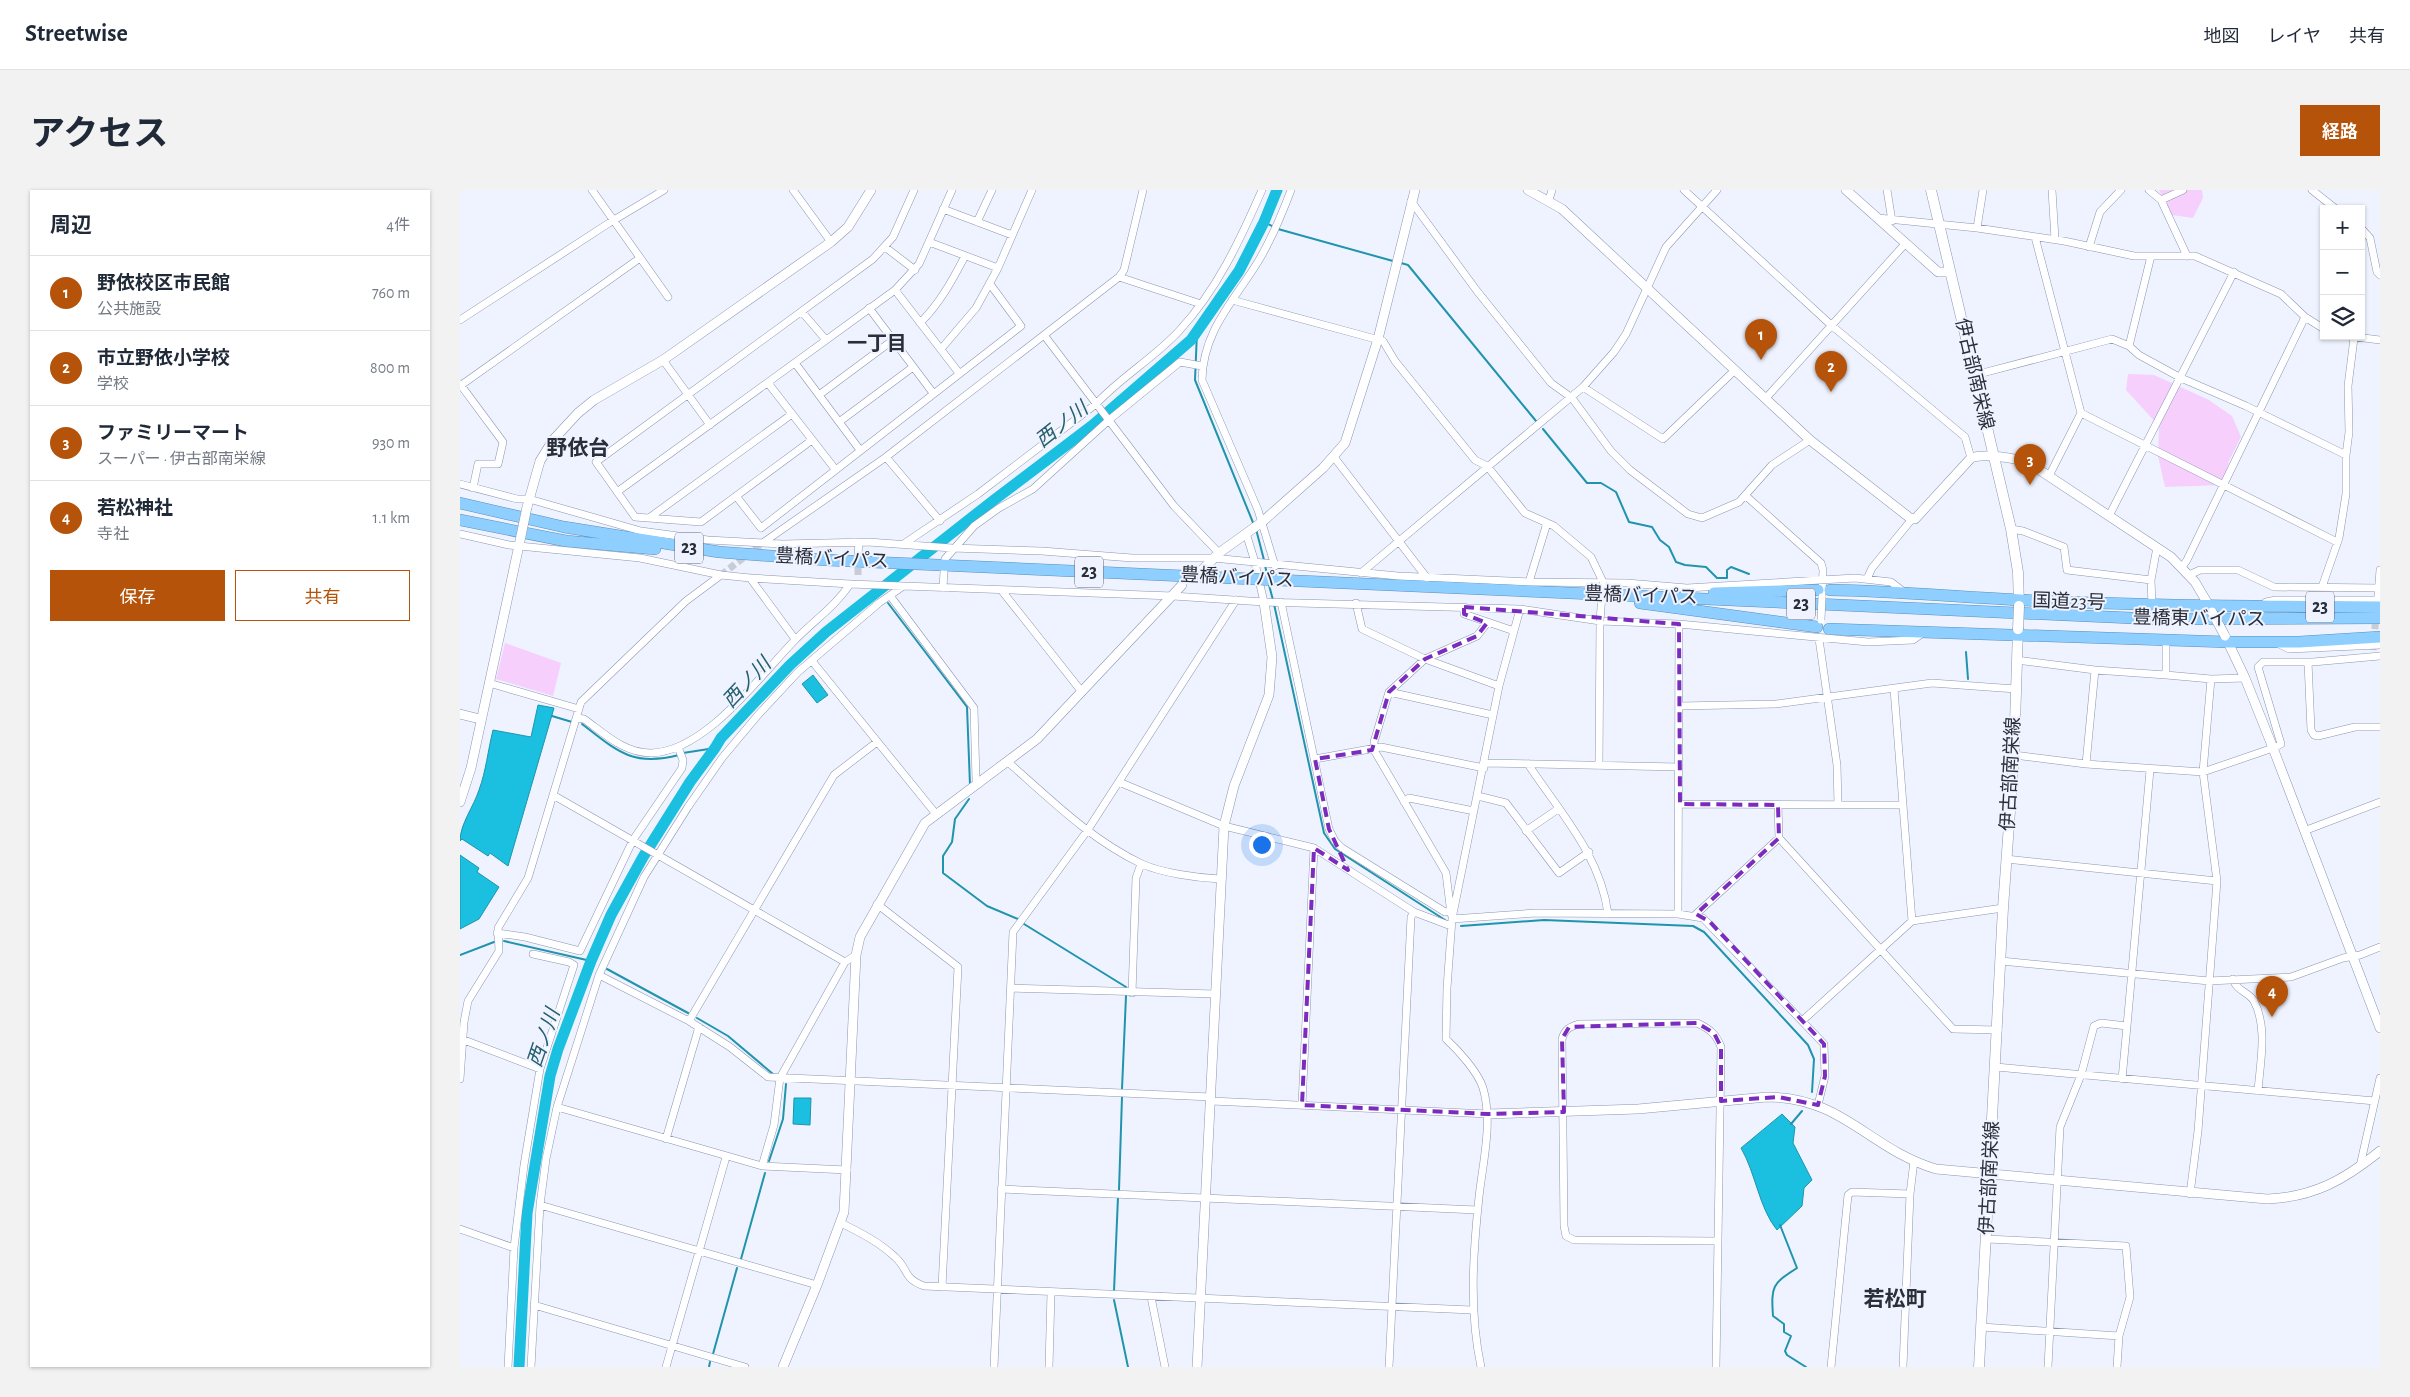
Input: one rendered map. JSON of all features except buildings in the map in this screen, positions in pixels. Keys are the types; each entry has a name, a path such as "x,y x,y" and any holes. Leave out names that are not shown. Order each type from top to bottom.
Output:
{"highway":[{"name":"23","path":"460,494 478,501 492,511"},
{"name":"豊橋バイパス","path":"460,503 564,527 719,552 925,564 1630,596 2019,607"},
{"name":"23","path":"460,520 597,545 719,552"},
{"name":"23","path":"1630,596 1823,589 1905,592 2019,607"},
{"name":"23","path":"1583,594 1613,601 1821,631 2018,632 2166,641 2226,639 2298,642 2380,637"},
{"name":"国道23号","path":"2019,607 2152,604 2211,609"},
{"name":"23","path":"2211,609 2261,606 2380,607"},
{"name":"豊橋東バイパス","path":"2019,607 2239,620 2380,618"}],"main road":[{"name":"伊古部南栄線","path":"1931,190 2011,529 2016,556 2019,607 2014,754 2003,908 1979,1367"}],"street":[{"path":"592,190 668,297"},
{"path":"460,320 614,220 664,190"},
{"path":"793,190 831,242"},
{"path":"460,802 470,768 528,503 540,461 566,424 594,400 663,360 831,242 848,227 871,190"},
{"path":"812,440 701,522 635,517 596,462 873,259 893,237 914,190"},
{"path":"617,492 895,290 915,270 952,190"},
{"path":"977,222 992,190"},
{"path":"941,349 976,308 990,284 1032,190"},
{"path":"764,542 886,457 1119,277 1124,270 1143,190"},
{"path":"908,544 1096,404 1108,391 1179,331 1201,304 1233,255 1262,190"},
{"path":"1272,565 1261,523 1202,380 1201,366 1215,324 1276,229 1291,190"},
{"path":"1202,570 1216,556 1261,523 1334,457 1345,443 1378,339 1415,190"},
{"path":"1528,190 1549,200 1562,209 1810,440 1912,519"},
{"path":"1549,200 1552,190"},
{"path":"1684,190 1831,325 1965,437 1971,458"},
{"path":"1362,573 1398,540 1583,387 1614,352 1642,300 1666,247 1717,190"},
{"path":"1846,190 1938,272 1950,272"},
{"path":"1887,190 1892,221"},
{"path":"1976,228 1983,190"},
{"path":"2052,190 2055,239"},
{"path":"2089,247 2100,212 2121,190"},
{"path":"2149,190 2161,200 2187,256"},
{"path":"2161,200 2183,190"},
{"path":"2316,191 2332,205"},
{"path":"1411,201 1477,291 1551,382 1572,398 1611,451 1630,470 1688,514 1702,518 1739,502 1772,465 1810,440"},
{"path":"944,208 1012,235"},
{"path":"1877,218 1892,221 1939,223 2055,239 2134,256 2187,256 2201,258 2281,294 2306,317 2320,326"},
{"path":"2365,231 2368,234 2377,272 2380,275"},
{"path":"2035,237 2081,413 2049,476"},
{"path":"929,242 998,268"},
{"path":"1766,398 1905,244"},
{"path":"885,247 915,270"},
{"path":"920,323 934,309 949,286 964,256"},
{"path":"2128,346 2151,256"},
{"path":"473,488 478,464 498,464 503,442 460,385 640,258"},
{"path":"2109,516 2234,272"},
{"path":"1119,277 1201,304"},
{"path":"736,496 760,528 1021,326 990,284"},
{"path":"895,290 959,373"},
{"path":"1232,300 1383,341 1395,361 1474,460 1486,466 1525,513 1554,526 1591,557 1603,582 1600,621 1599,766"},
{"path":"869,308 933,393"},
{"path":"802,312 826,340"},
{"path":"2182,567 2306,317"},
{"path":"1044,335 1174,506 1216,556"},
{"path":"2365,338 2380,340"},
{"path":"1975,375 2112,339 2128,346 2139,355 2181,378 2259,412 2346,455"},
{"path":"819,395 893,340"},
{"path":"2322,587 2337,542 2346,494 2351,340"},
{"path":"663,360 710,425"},
{"path":"945,559 951,547 987,517 1033,489 1108,420 1180,362 1201,366"},
{"path":"795,363 860,450"},
{"path":"839,422 913,367"},
{"path":"1583,387 1663,439 1735,370"},
{"path":"768,382 835,469"},
{"path":"2081,413 2337,542"},
{"path":"648,518 792,414"},
{"path":"1867,579 1872,568 1912,519 1971,458 1976,456 2021,460 2049,476 2157,547 2182,567 2211,609 2245,678 2380,1028"},
{"path":"886,457 940,521"},
{"path":"1334,457 1427,578"},
{"path":"460,484 641,531 708,540 783,544 859,542 1004,548 1141,559 1216,556 1258,564 1427,578 1529,582 1603,582 1687,588 1823,589 1867,579 1891,582 1905,592"},
{"path":"1746,496 1821,563 1823,589 1821,631 1837,765 1838,805"},
{"path":"1529,582 1547,523"},
{"path":"2011,529 2023,531 2064,547 2067,570 2151,580"},
{"path":"1197,1367 1224,826 1234,786 1269,695 1272,669 1272,643 1266,602 1258,564 1248,533"},
{"path":"460,534 640,558 721,575 750,578 854,585 1173,596 1266,602 1520,609 1600,621 1821,631"},
{"path":"858,555 859,542"},
{"path":"2152,604 2151,580 2157,547"},
{"path":"2189,575 2200,570 2238,570 2274,587 2322,587 2379,592"},
{"path":"2379,592 2380,570"},
{"path":"943,588 944,571"},
{"path":"460,1079 464,1022 468,1001 500,951 498,928 528,878 578,718 581,702 686,601 721,575"},
{"path":"578,718 584,719 622,746 635,752 652,753 678,747 718,722 796,639 839,602 854,585 858,575"},
{"path":"750,578 796,639"},
{"path":"783,1367 842,1223 847,1170 849,1081 856,955 860,937 919,830 936,814 979,784 1037,739 1182,585"},
{"path":"530,1367 540,1205 546,1159 557,1106 599,975 644,877 660,855 668,836 722,758 785,686 879,603 891,597 898,587"},
{"path":"1002,591 1082,692"},
{"path":"2261,606 2268,601 2276,600 2379,592"},
{"path":"891,597 974,708 976,780 979,784"},
{"path":"994,1367 1013,932 1087,831 1236,600"},
{"path":"1279,602 1329,829 1335,841 1342,848 1445,912 1451,919"},
{"path":"1356,603 1362,630 1425,658 1499,686"},
{"path":"1464,607 1464,614 1514,631"},
{"path":"1451,919 1478,796 1499,686 1520,609"},
{"path":"1481,1367 1472,1310 1477,1210 1488,1114 1482,1086 1460,1051 1446,1039 1451,919 1446,873 1374,750 1374,742 1389,692 1425,658 1477,636 1487,623"},
{"path":"1678,914 1680,804 1679,624"},
{"path":"2166,641 2166,675"},
{"path":"2274,641 2289,649 2380,645"},
{"path":"2014,754 2086,764 2150,770 2203,772 2281,744 2258,667 2259,664 2268,661 2308,662 2372,653 2380,656"},
{"path":"2016,660 2095,670 2211,679 2245,678"},
{"path":"812,661 936,814"},
{"path":"2308,662 2311,730 2314,735 2318,736 2355,727 2380,727"},
{"path":"2086,764 2095,670"},
{"path":"2190,1194 2198,1131 2217,881 2203,772 2211,679"},
{"path":"489,683 579,709"},
{"path":"1680,706 1776,704 1932,683 2016,689"},
{"path":"1894,689 1912,921"},
{"path":"1389,692 1493,714"},
{"path":"460,714 480,719"},
{"path":"689,1021 834,775 878,742"},
{"path":"497,933 525,937 580,952 635,842 682,768 683,760 678,747"},
{"path":"1315,759 1374,750 1381,747 1484,766 1528,764 1680,767"},
{"path":"1008,762 1087,831 1142,864 1207,879 1220,879"},
{"path":"1528,764 1589,852 1606,894 1608,914"},
{"path":"2122,1080 2150,770"},
{"path":"1119,782 1224,826 1314,848 1414,912 1451,919 1536,913 1678,914 1694,915 1710,922 1824,1044 1825,1076 1818,1105"},
{"path":"553,795 845,962"},
{"path":"1478,796 1506,803 1559,873 1589,852"},
{"path":"1404,802 1409,798 1474,811"},
{"path":"2304,830 2380,802"},
{"path":"1680,804 1903,805"},
{"path":"1778,805 1779,838 1952,1029 1998,1030"},
{"path":"1526,831 1558,809"},
{"path":"1694,915 1779,838"},
{"path":"1302,1105 1314,848"},
{"path":"2006,859 2217,881"},
{"path":"1132,993 1136,878 1142,864"},
{"path":"878,904 958,968 942,1287"},
{"path":"1802,1021 1912,921 2003,908"},
{"path":"1389,1367 1411,916 1414,912"},
{"path":"2001,961 2209,980 2291,977 2380,947"},
{"path":"569,962 573,951"},
{"path":"508,1367 514,1248 524,1165 540,1069 574,965 569,962 533,954"},
{"path":"762,1166 774,1125 780,1078 845,962 856,955"},
{"path":"599,975 699,1027 730,1048 768,1078 1006,1087 1488,1114 1638,1109 1778,1097 1796,1098 1818,1105 1846,1118 1894,1152 1936,1169 2190,1194 2267,1199 2286,1198 2320,1189 2352,1174 2380,1151"},
{"path":"2233,979 2235,986 2254,1000 2263,1032 2258,1091"},
{"path":"1011,988 1215,994"},
{"path":"1716,1367 1721,1047 1714,1033 1697,1023 1578,1024 1569,1027 1564,1032 1562,1039 1564,1226 1566,1236 1574,1240 1717,1241"},
{"path":"2048,1367 2060,1127 2081,1075 2094,1026 2101,1023 2127,1026"},
{"path":"666,1139 699,1027"},
{"path":"464,1040 540,1069"},
{"path":"1996,1067 2122,1080 2375,1101"},
{"path":"2360,1166 2380,1078"},
{"path":"557,1106 762,1166 847,1170"},
{"path":"666,1367 726,1157"},
{"path":"1903,1367 1910,1194 1914,1161"},
{"path":"1001,1189 1477,1210"},
{"path":"1831,1367 1848,1195 1852,1192 1910,1194"},
{"path":"540,1205 817,1285"},
{"path":"842,1223 874,1240 897,1258 911,1281 924,1286 1472,1310"},
{"path":"460,1228 514,1248"},
{"path":"1987,1239 2126,1246 2130,1296 2119,1336 2117,1367"},
{"path":"1050,1367 1051,1292"},
{"path":"1151,1297 1165,1367"},
{"path":"534,1305 745,1367"},
{"path":"1982,1327 2119,1336"}],"highlighted area":[{"path":"1464,607 1679,624 1680,804 1778,805 1779,838 1696,914 1710,922 1824,1044 1825,1076 1818,1105 1778,1097 1721,1101 1721,1047 1714,1033 1697,1023 1569,1027 1562,1039 1564,1112 1488,1114 1302,1105 1314,848 1348,870 1329,829 1315,759 1372,750 1389,692 1425,659 1477,636 1487,623 1464,614"}],"shaded area":[{"path":"2159,190 2202,190 2203,198 2193,218 2172,215"},
{"path":"2128,374 2154,375 2209,400 2232,416 2241,437 2229,461 2223,485 2165,487 2158,456 2159,426 2126,390"},
{"path":"505,643 561,663 553,696 496,679"}],"water":[{"path":"813,675 828,695 817,703 802,684"},
{"path":"538,705 554,708 508,866 490,853 488,856 462,839 460,841 461,835 481,783 493,730 531,737"},
{"path":"460,855 479,868 477,872 499,887 479,919 460,929"},
{"path":"794,1098 811,1098 810,1125 793,1124"},
{"path":"1782,1114 1795,1127 1793,1143 1812,1180 1804,1188 1802,1206 1777,1230 1766,1212 1741,1148"}],"waterway":[{"name":"西ノ川","path":"519,1367 527,1213 550,1076 558,1049 591,961 611,915 643,857 690,782 721,738 790,665 826,632 1093,425 1191,340 1239,271 1264,222 1277,190"},
{"path":"1264,222 1274,227"},
{"path":"1278,229 1393,261"},
{"path":"1401,263 1408,265 1536,421"},
{"path":"1197,332 1195,380 1254,525"},
{"path":"1543,429 1587,483 1601,483 1616,492 1629,522 1652,527 1660,540 1669,547 1676,562 1706,567 1717,578 1727,578 1727,570 1731,567 1749,574"},
{"path":"1256,529 1264,560"},
{"path":"1265,565 1267,575"},
{"path":"1269,585 1273,600"},
{"path":"888,603 967,707 970,785"},
{"path":"1274,604 1324,833 1335,849 1445,920"},
{"path":"1966,652 1968,679"},
{"path":"552,716 572,722"},
{"path":"582,724 616,749 637,758 649,759 679,755"},
{"path":"683,753 715,748"},
{"path":"969,799 955,819 952,842 943,856 943,873 987,906 1018,919"},
{"path":"1461,926 1544,920 1693,926 1704,932 1808,1045 1814,1059 1812,1092"},
{"path":"1024,924 1126,987"},
{"path":"504,941 591,961"},
{"path":"460,955 494,942"},
{"path":"607,969 688,1013"},
{"path":"1122,1089 1126,996"},
{"path":"697,1018 728,1036 773,1074"},
{"path":"769,1161 783,1119 786,1084"},
{"path":"1119,1190 1122,1097"},
{"path":"1791,1124 1802,1111"},
{"path":"741,1259 765,1173"},
{"path":"1114,1291 1118,1197"},
{"path":"1780,1225 1797,1268 1782,1278 1775,1287 1772,1298 1773,1316 1784,1324 1784,1332 1791,1336 1785,1351 1787,1355 1806,1367"},
{"path":"713,1354 737,1268"},
{"path":"1114,1300 1128,1367"},
{"path":"709,1367 710,1362"}],"tunnel":[{"path":"721,575 764,542"},
{"path":"858,558 858,575"},
{"path":"2373,650 2376,615"}],"place":[{"name":"野依校区市民館","path":"1761,360"},
{"name":"市立野依小学校","path":"1831,392"},
{"name":"ファミリーマート","path":"2030,485"},
{"name":"若松神社","path":"2272,1017"}],"district":[{"name":"一丁目","path":"877,344"},
{"name":"野依台","path":"578,448"},
{"name":"若松町","path":"1895,1299"}]}
